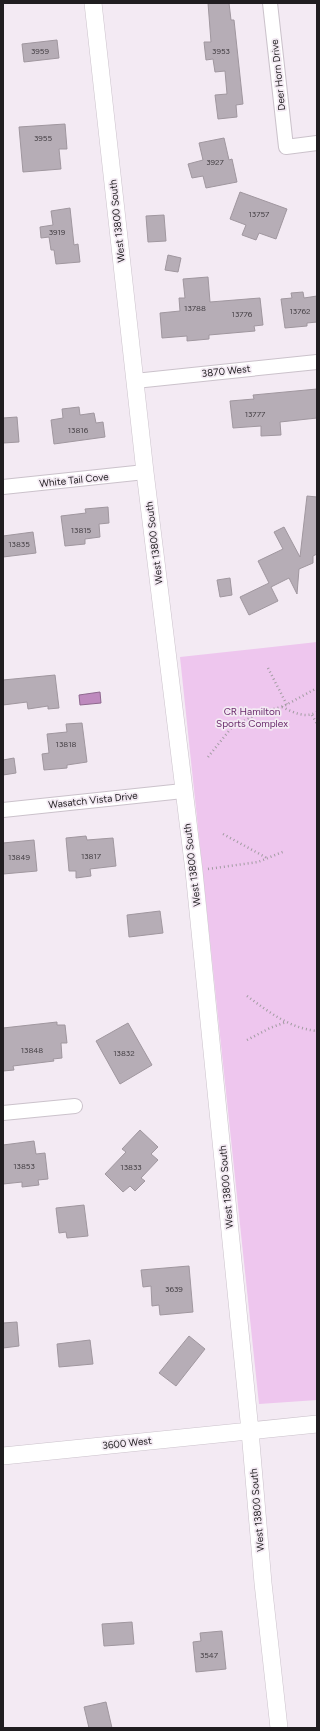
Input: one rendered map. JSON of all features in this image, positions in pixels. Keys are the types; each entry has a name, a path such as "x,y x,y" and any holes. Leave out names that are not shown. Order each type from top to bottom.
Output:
{"street":[{"name":"West 13800 South","path":"93,3 145,472 195,886 279,1728"},
{"name":"Deer Horn Drive","path":"270,3 286,147 317,143"},
{"name":"3870 West","path":"135,381 317,362"},
{"name":"White Tail Cove","path":"3,487 145,472"},
{"name":"Wasatch Vista Drive","path":"3,810 183,791"},
{"path":"3,1114 76,1106"},
{"name":"3600 West","path":"3,1456 317,1424"}],"path":[{"path":"268,668 287,705"},
{"path":"208,757 232,727 260,713 287,705 317,688"},
{"path":"282,707 299,715 312,715 317,712"},
{"path":"312,715 317,724"},
{"path":"222,834 267,858"},
{"path":"203,870 230,868 258,862 285,851"},
{"path":"247,996 274,1017 317,1031"},
{"path":"247,1040 270,1028 286,1022"}],"green space":[{"name":"CR Hamilton Sports Complex","path":"317,642 317,1400 259,1404 180,657"}],"shaded area":[{"path":"100,692 101,703 80,705 79,695"}],"building":[{"path":"208,3 229,3 231,20 234,20 243,104 236,105 237,117 218,119 215,95 227,94 225,71 215,72 213,59 206,60 204,42 211,42"},
{"path":"57,40 59,58 24,62 22,44"},
{"path":"65,124 67,149 59,149 61,169 23,172 19,127"},
{"path":"224,138 229,160 232,159 237,182 206,188 203,176 192,178 188,164 203,160 199,143"},
{"path":"240,192 287,209 276,239 259,233 256,240 242,235 246,225 230,219"},
{"path":"70,208 74,245 78,244 80,262 56,264 54,250 51,250 49,237 41,238 40,227 53,225 51,211"},
{"path":"164,215 166,241 148,242 146,216"},
{"path":"168,255 181,258 178,272 165,270"},
{"path":"208,277 210,302 260,298 263,325 254,326 255,331 209,335 209,339 187,341 187,336 162,338 160,313 180,311 179,298 185,298 183,279"},
{"path":"303,292 304,298 317,296 317,322 307,323 307,326 285,328 281,299 292,298 291,293"},
{"path":"317,389 317,418 280,422 281,435 261,436 261,426 233,428 230,401 254,399 253,395"},
{"path":"79,407 80,415 94,413 96,423 103,422 105,437 54,444 51,420 63,418 62,409"},
{"path":"17,417 19,442 3,443 3,418"},
{"path":"307,496 317,497 317,554 313,556 313,563 299,569 297,594 289,578 271,587 278,601 249,615 240,597 269,583 258,561 283,549 274,532 284,527 300,557"},
{"path":"108,507 109,523 99,524 100,537 85,539 85,544 65,546 61,516 86,513 85,509"},
{"path":"33,532 36,553 3,557 3,536"},
{"path":"230,578 232,595 220,597 217,580"},
{"path":"55,675 59,708 48,709 48,706 28,709 27,702 3,705 3,680"},
{"path":"82,723 87,762 67,765 67,768 44,770 42,754 49,753 47,734 67,732 66,724"},
{"path":"14,758 16,773 3,775 3,760"},
{"path":"86,836 87,840 113,838 116,866 90,869 91,876 76,878 76,871 69,871 66,838"},
{"path":"34,840 37,871 3,874 3,843"},
{"path":"160,911 163,933 129,937 127,915"},
{"path":"57,1022 57,1025 65,1025 67,1043 61,1043 62,1058 53,1059 54,1061 13,1066 14,1070 3,1071 3,1028"},
{"path":"128,1023 152,1065 120,1084 96,1041"},
{"path":"140,1130 158,1147 151,1154 158,1160 141,1178 145,1181 135,1191 130,1186 123,1192 105,1174 126,1152 122,1149"},
{"path":"34,1141 36,1154 45,1153 48,1179 38,1180 39,1185 22,1187 22,1182 3,1184 3,1145"},
{"path":"84,1205 88,1236 67,1238 66,1232 59,1233 56,1208"},
{"path":"189,1266 193,1312 160,1315 159,1305 152,1306 151,1286 143,1287 141,1270"},
{"path":"17,1322 19,1346 3,1348 3,1323"},
{"path":"189,1336 205,1349 176,1386 159,1373"},
{"path":"90,1340 93,1364 59,1367 57,1344"},
{"path":"132,1622 134,1644 104,1646 102,1624"},
{"path":"222,1631 226,1669 196,1672 193,1642 201,1641 200,1633"},
{"path":"106,1702 112,1728 89,1728 84,1707"}]}
